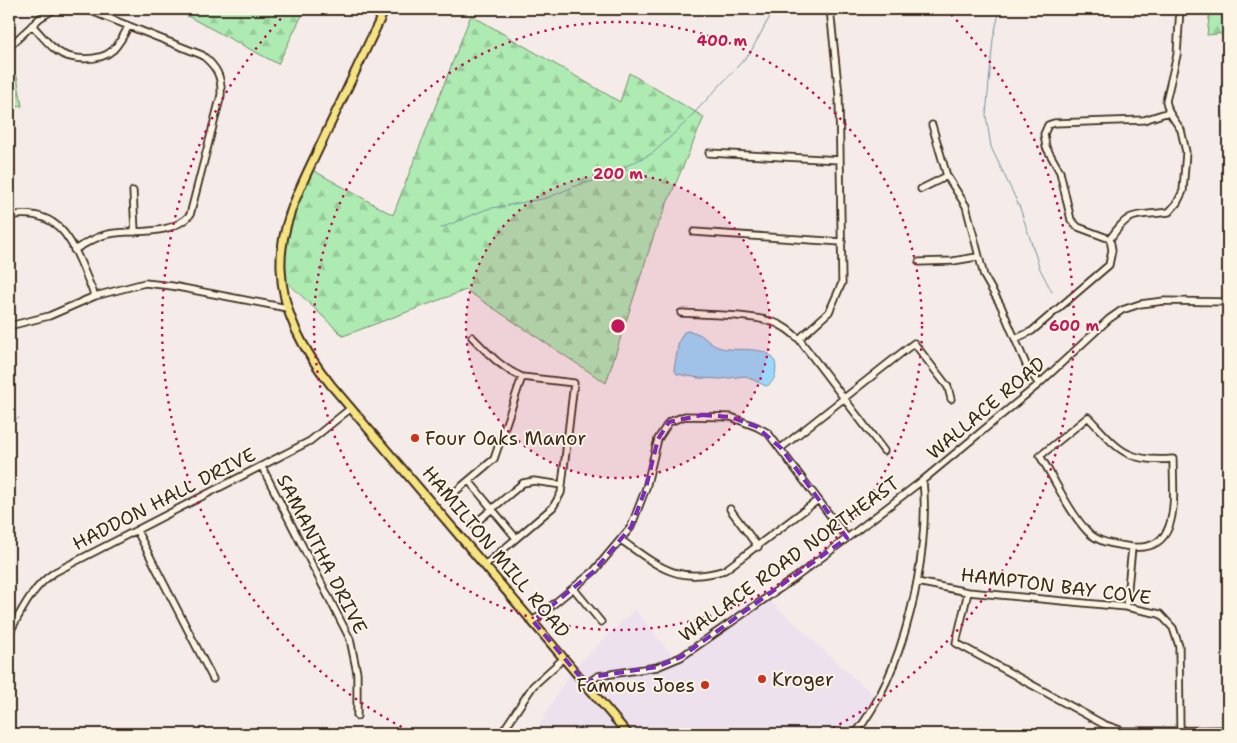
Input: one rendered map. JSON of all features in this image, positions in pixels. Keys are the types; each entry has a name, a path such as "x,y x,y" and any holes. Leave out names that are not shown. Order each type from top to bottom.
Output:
{"main road":[{"name":"HAMILTON MILL ROAD","path":"385,9 299,192 287,225 281,267 287,308 298,337 313,362 628,734"}],"street":[{"path":"9,47 32,25 54,9"},
{"path":"74,250 106,234 165,229 177,225 190,215 221,95 221,83 216,69 202,56 86,9"},
{"path":"799,339 819,323 836,299 842,283 839,95 830,9"},
{"path":"1015,339 1032,331 1109,265 1112,250 1110,239 1121,222 1135,214 1169,212 1177,204 1183,191 1185,140 1168,112 1166,101 1167,90 1177,55 1180,9"},
{"path":"32,25 58,52 76,58 109,53 120,42 128,26"},
{"path":"1110,239 1083,230 1071,220 1060,172 1046,148 1044,134 1048,125 1054,123 1144,120 1168,112"},
{"path":"932,126 947,176 966,206 977,257 984,276 1001,306 1028,369 1039,384"},
{"path":"709,152 840,160"},
{"path":"922,189 947,176"},
{"path":"133,191 134,232"},
{"path":"9,216 33,213 51,219 63,231 96,296"},
{"path":"694,232 842,242"},
{"path":"919,262 953,261 977,257"},
{"path":"9,326 49,316 96,296 145,284 172,286 287,308"},
{"name":"WALLACE ROAD","path":"923,480 1039,384 1109,318 1122,310 1140,304 1164,301 1228,302"},
{"path":"681,313 775,322 799,339 884,451"},
{"path":"472,337 500,365 522,377 574,383 561,493 553,507 485,565"},
{"path":"781,448 914,343 948,387 951,399"},
{"path":"449,497 488,465 498,452 522,377"},
{"name":"HADDON HALL DRIVE","path":"9,634 28,599 44,579 310,441 351,408"},
{"path":"533,621 574,589 631,527 642,501 658,439 670,422 685,416 731,417 758,427 768,433 847,538"},
{"path":"1088,417 1118,449 1136,458 1155,461 1173,459 1173,520 1166,534 1158,542 1146,549 1132,548 1104,542 1088,532 1040,456 1088,417"},
{"name":"SAMANTHA DRIVE","path":"262,466 350,639 357,673 357,716"},
{"path":"855,734 872,713 899,653 916,582 924,523 923,480"},
{"name":"WALLACE ROAD NORTHEAST","path":"586,684 598,676 657,668 681,657 795,578 923,480"},
{"path":"469,481 516,538"},
{"path":"473,525 528,481 562,485"},
{"path":"621,540 665,570 682,576 710,575 725,570 818,500"},
{"path":"730,509 758,547"},
{"path":"137,531 213,679"},
{"path":"1126,607 1132,548"},
{"name":"HAMPTON BAY COVE","path":"916,582 968,592 1126,607 1160,614 1173,628 1179,646 1180,730"},
{"path":"574,589 601,622"},
{"path":"968,592 956,643 1103,724 1123,731 1228,730"},
{"path":"501,734 533,686 564,658"}],"highlighted area":[{"path":"702,415 731,417 757,427 781,448 847,538 681,657 657,667 598,676 586,684 533,621 594,571 631,527 646,488 658,439 669,422"}],"shaded area":[{"path":"767,598 874,696 850,734 534,734 570,672 635,609 675,659"}],"green space":[{"path":"174,9 305,9 278,64"},
{"path":"1210,9 1228,9 1228,33 1207,35"},
{"path":"471,15 620,102 629,73 704,117 655,232 606,383 466,290 343,336 278,273 285,212 309,168 393,215"},
{"path":"17,76 22,106 9,108 9,78"}],"water":[{"path":"688,331 702,336 718,347 756,350 772,356 776,364 773,380 766,386 745,376 721,379 677,374 674,369 679,341 684,332"}],"waterway":[{"path":"441,228 487,209 547,198 578,185 610,177 624,167 653,153 684,124 750,53 774,9"},
{"path":"1000,9 993,39 986,115 991,147 1020,208 1040,269 1052,292"},
{"path":"1223,120 1221,86 1226,71 1228,49"},
{"path":"9,422 19,418"}],"place":[{"name":"Four Oaks Manor","path":"415,438"},
{"name":"Kroger","path":"762,679"},
{"name":"Famous Joes","path":"705,685"}]}
